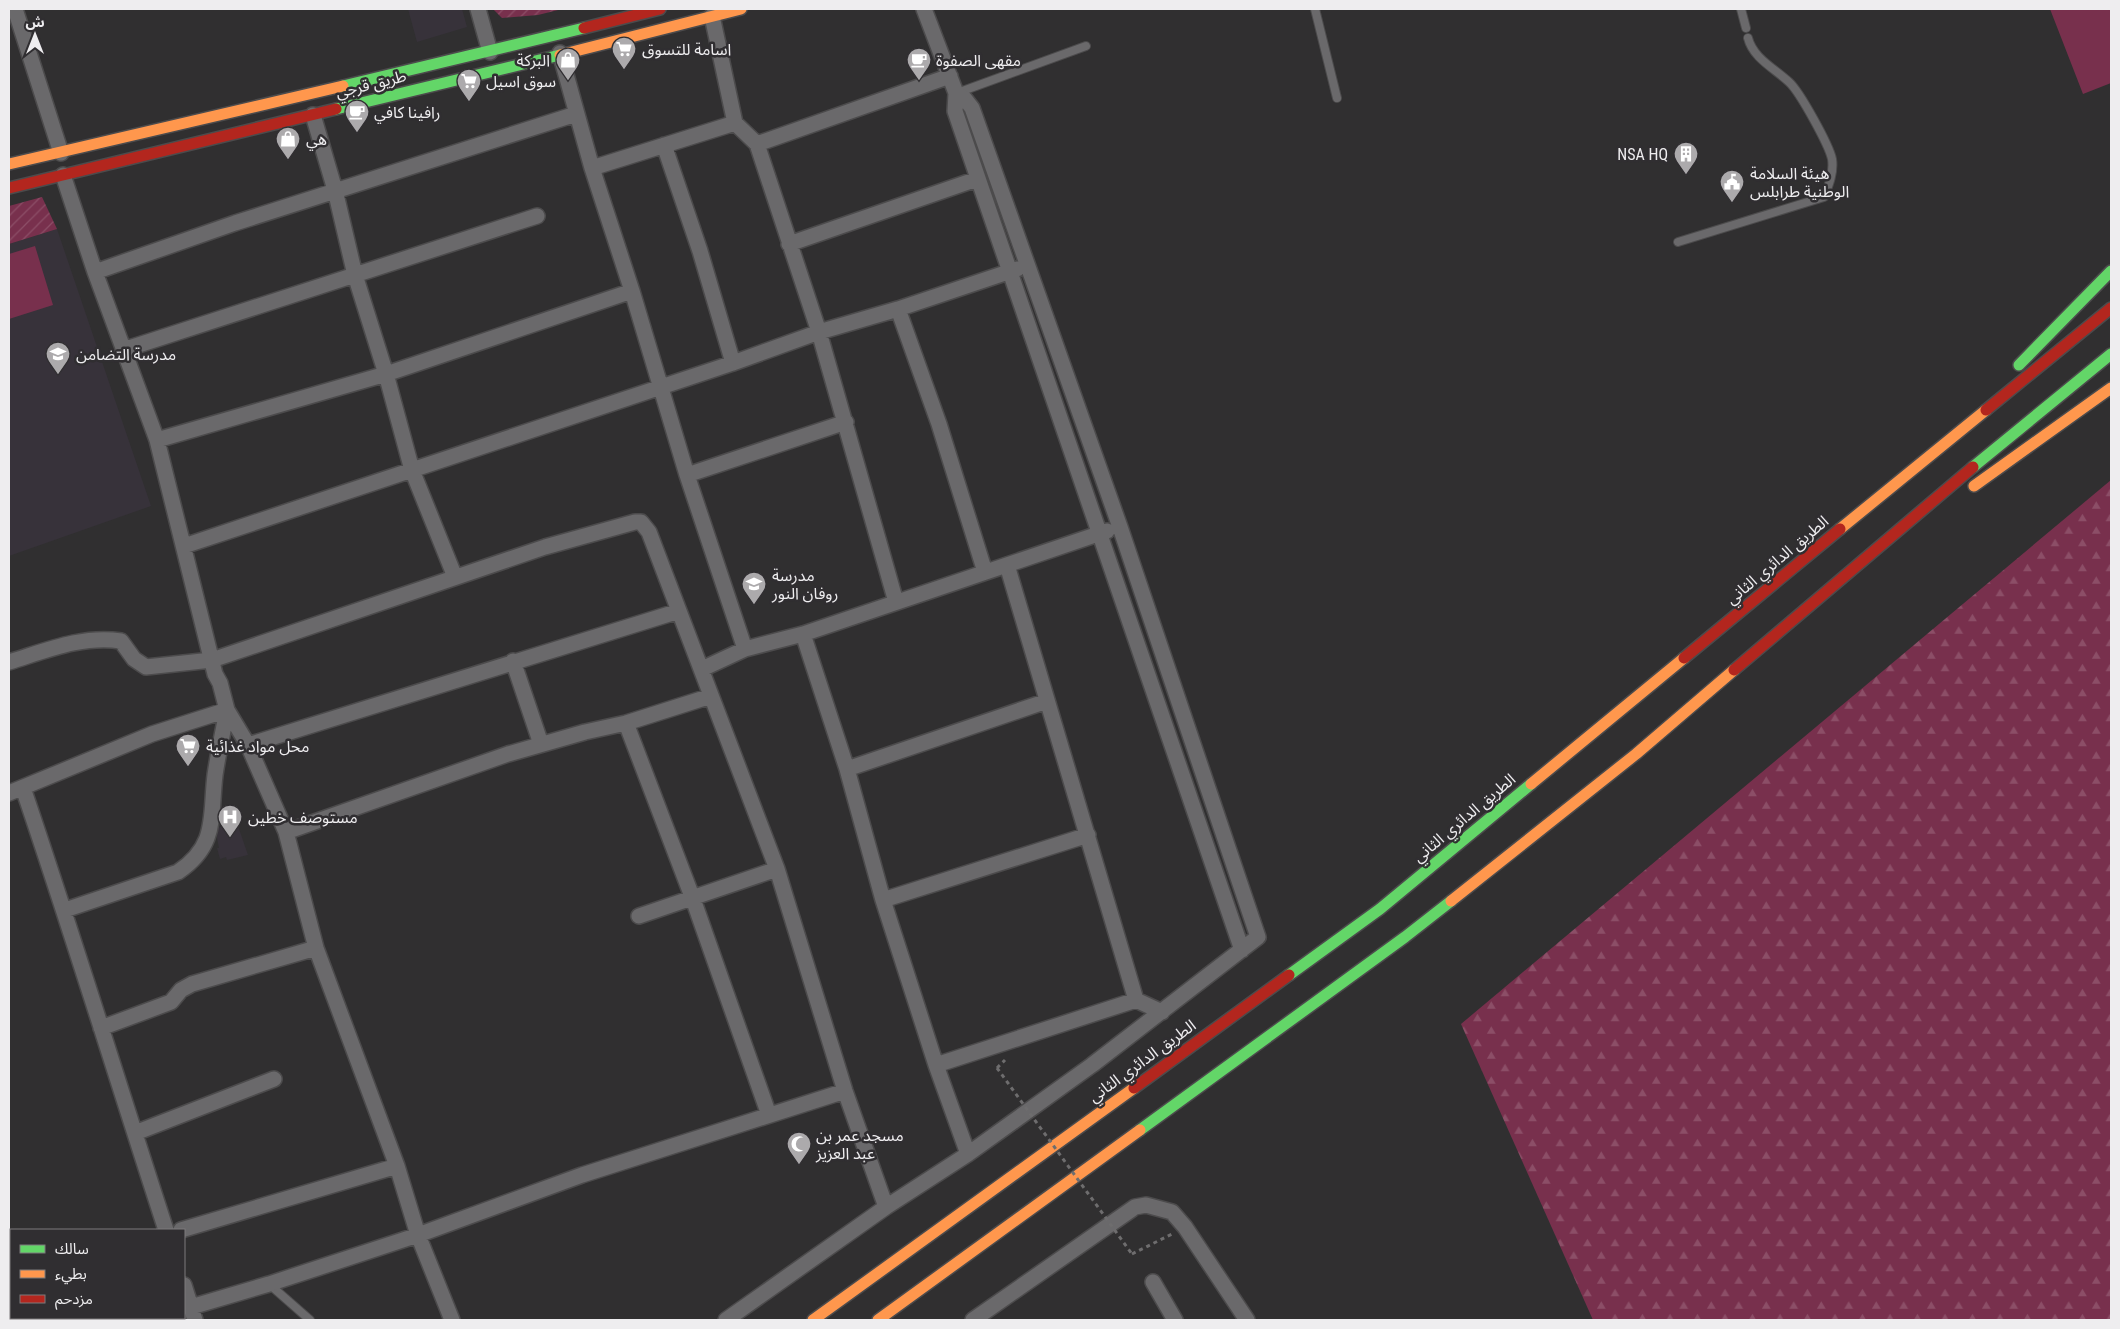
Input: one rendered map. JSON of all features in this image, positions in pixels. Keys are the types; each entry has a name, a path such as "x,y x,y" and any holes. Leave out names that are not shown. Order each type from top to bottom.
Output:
{"highway":[{"name":"طريق قرجي","path":"9,164 490,52 660,9"},
{"name":"طريق قرجي","path":"9,188 741,9"},
{"path":"2014,370 2111,271"},
{"name":"الطريق الدائري الثاني","path":"813,1320 1380,909 2111,308"},
{"path":"878,1320 1405,938 1636,754 2038,413 2111,354"},
{"path":"1854,518 2000,384"},
{"path":"1967,490 2111,388"},
{"path":"1880,548 1951,501"}],"street":[{"path":"15,9 61,153"},
{"path":"478,9 490,52"},
{"path":"924,9 956,93 955,111 1008,272 1242,950"},
{"path":"712,16 735,123 757,144 819,332 896,602"},
{"path":"560,53 592,168 688,475 745,649"},
{"path":"757,144 950,76"},
{"path":"726,1320 886,1207 968,1154 1092,1065 1258,938 1120,526 972,108 965,99 956,93"},
{"path":"95,272 235,222 576,114"},
{"path":"313,115 335,190 355,275 386,374 412,470 455,577"},
{"path":"592,168 735,123"},
{"path":"664,145 700,251 733,363"},
{"path":"63,176 123,350 158,440 212,660 227,710 248,744 286,832 316,948 397,1166 418,1235 452,1320"},
{"path":"789,244 977,179"},
{"path":"123,350 537,216"},
{"path":"184,546 733,363 819,332 898,309 1028,265"},
{"path":"158,440 386,374 632,291"},
{"path":"898,309 939,424 985,572"},
{"path":"688,475 846,422"},
{"path":"9,662 75,642 104,638 121,641 134,659 146,667 212,660 545,547 635,522 641,522 649,532 777,869 845,1091 886,1207"},
{"path":"702,669 745,649 803,634 1120,526"},
{"path":"1007,565 1136,1000"},
{"path":"248,744 679,610"},
{"path":"803,634 847,769 883,900 936,1065 968,1154"},
{"path":"513,661 541,744"},
{"path":"286,832 541,744 626,724 711,696"},
{"path":"847,769 1047,701"},
{"path":"166,1229 100,1028 65,910 16,791 152,734 227,710"},
{"path":"65,910 178,872 192,863 200,854 212,827 216,775 227,710"},
{"path":"626,724 693,899 769,1115"},
{"path":"883,900 1088,836"},
{"path":"639,916 777,869"},
{"path":"100,1028 171,1002 181,990 192,984 316,948"},
{"path":"936,1065 1136,1000 1162,1012"},
{"path":"134,1133 274,1079"},
{"path":"185,1288 193,1313 269,1284 418,1235 582,1175 845,1091"},
{"path":"184,1229 397,1166"},
{"path":"974,1320 1135,1207 1146,1205 1172,1212 1185,1227 1247,1320"},
{"path":"1153,1282 1175,1320"}],"lane":[{"path":"1315,9 1338,98"},
{"path":"1741,9 1746,28"},
{"path":"1678,242 1824,197 1829,185 1832,159 1807,107 1790,82 1768,66 1750,47 1748,38"},
{"path":"956,93 1086,46"},
{"path":"269,1284 310,1320"}],"path":[{"path":"997,1068 1132,1254 1185,1227"}],"shaded area":[{"path":"408,9 462,9 467,27 417,42"},
{"name":"مدرسة التضامن","path":"57,229 151,506 9,556 9,244"},
{"name":"مستوصف خطين","path":"237,823 248,855 227,860 226,857 220,859 215,828"}],"green space":[{"path":"493,9 562,9 538,15 502,18"},
{"path":"2050,9 2111,9 2111,83 2083,94"},
{"path":"42,197 57,229 9,244 9,206"},
{"path":"35,246 53,305 9,319 9,254"},
{"path":"2111,480 2111,1320 1593,1320 1461,1024"}],"traffic: fast":[{"path":"343,86 584,28"},
{"path":"336,109 560,55"},
{"path":"2019,365 2111,271"},
{"path":"1973,467 2111,354"},
{"path":"1289,975 1380,909 1531,784"},
{"path":"1140,1130 1405,937 1451,901"}],"traffic: slow":[{"path":"560,55 741,9"},
{"path":"9,164 343,86"},
{"path":"1974,486 2111,388"},
{"path":"1840,529 1986,410"},
{"path":"1531,784 1684,658"},
{"path":"1451,901 1636,754 1734,670"},
{"path":"813,1320 1134,1088"},
{"path":"878,1320 1140,1130"}],"traffic: jam":[{"path":"584,28 660,9"},
{"path":"9,188 336,109"},
{"path":"1986,410 2111,308"},
{"path":"1734,670 1973,467"},
{"path":"1684,658 1840,529"},
{"path":"1134,1088 1289,975"}],"place":[{"name":"اسامة للتسوق","path":"624,70"},
{"name":"البركة","path":"568,81"},
{"name":"مقهى الصفوة","path":"919,81"},
{"name":"سوق اسيل","path":"469,102"},
{"name":"رافينا كافي","path":"357,133"},
{"name":"هي","path":"288,160"},
{"name":"NSA HQ","path":"1686,175"},
{"name":"هيئة السلامة الوطنية طرابلس","path":"1732,203"},
{"name":"مدرسة التضامن","path":"58,375"},
{"name":"مدرسة روفان النور","path":"754,605"},
{"name":"محل مواد غذائية","path":"188,767"},
{"name":"مستوصف خطين","path":"230,838"},
{"name":"مسجد عمر بن عبد العزيز","path":"799,1165"}]}
